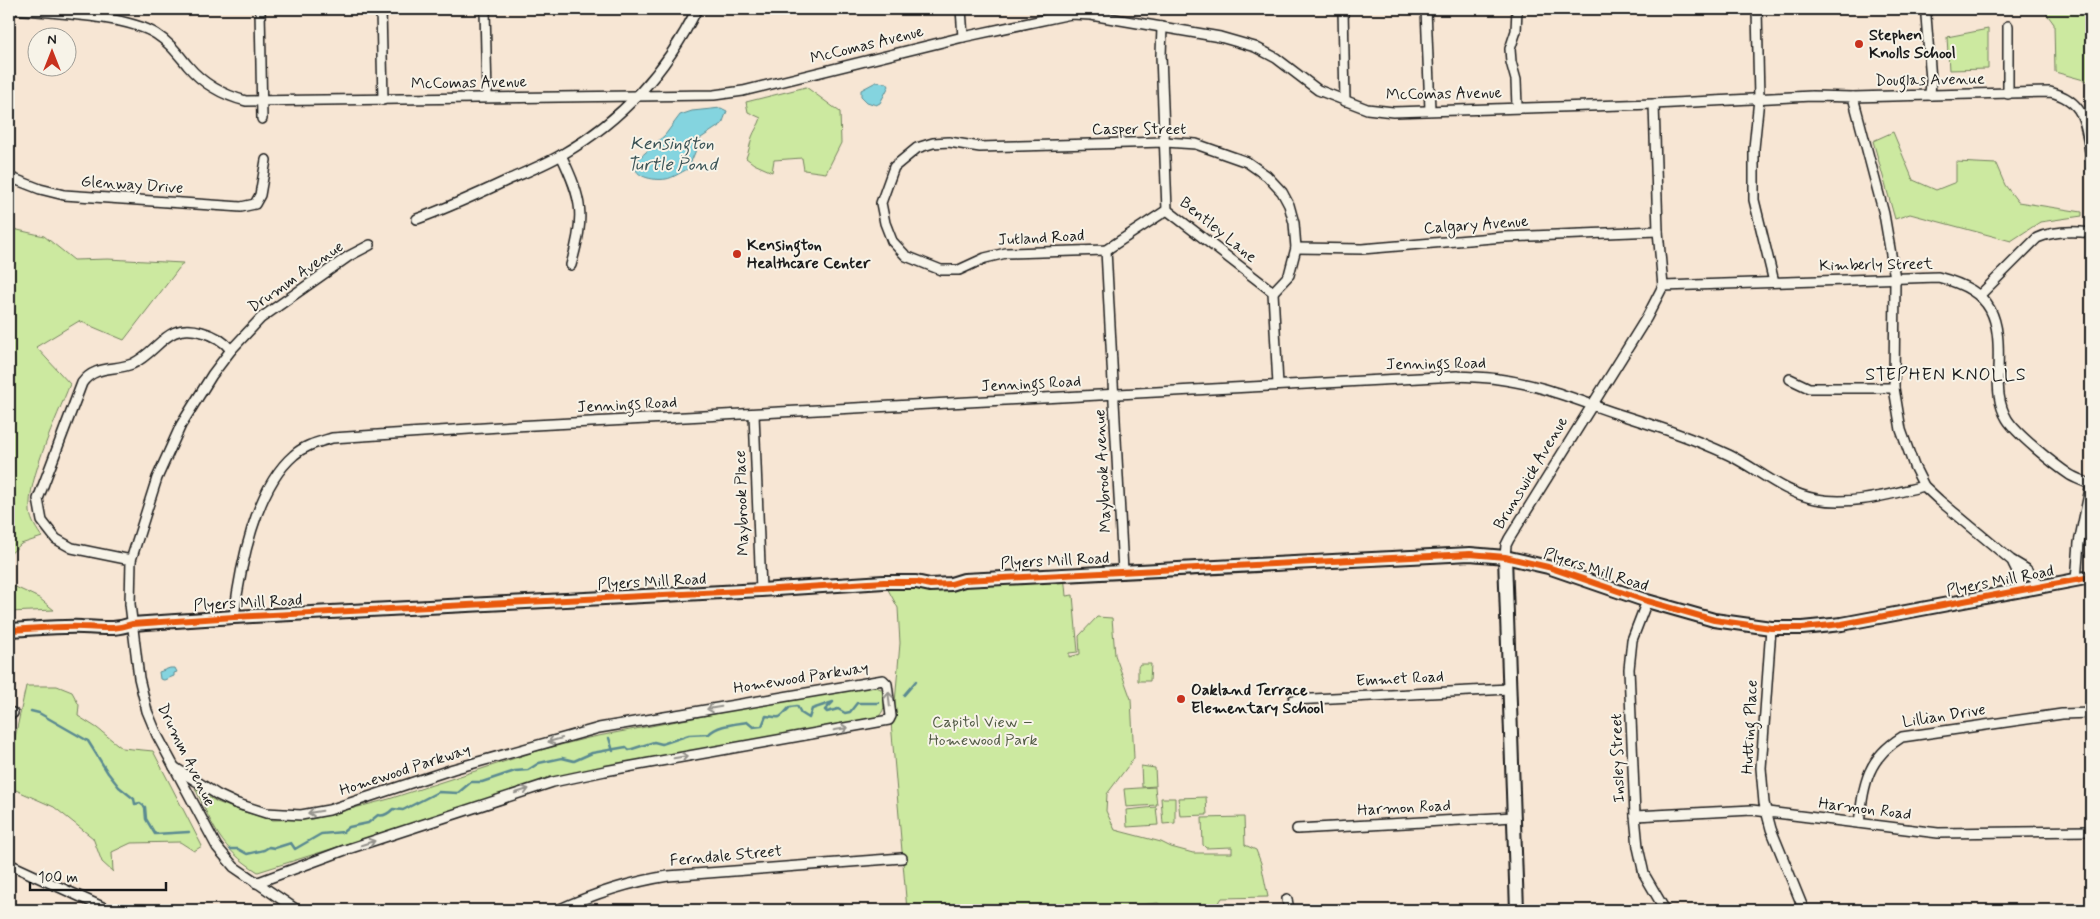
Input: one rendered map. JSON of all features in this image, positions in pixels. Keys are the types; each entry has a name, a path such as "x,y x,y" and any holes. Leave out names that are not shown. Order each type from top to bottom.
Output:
{"street":[{"name":"McComas Avenue","path":"14,9 120,21 140,26 156,34 174,47 190,68 207,84 233,98 263,102 487,97 714,95 743,91 963,37 1071,14 1091,15 1220,36 1256,47 1276,58 1318,90 1367,109 1393,112 1654,104 1812,96 1853,97"},
{"path":"260,9 262,120"},
{"path":"381,9 383,100"},
{"path":"485,9 487,97"},
{"path":"417,219 448,208 561,155 610,123 638,95 683,36 697,9"},
{"path":"961,9 963,37"},
{"path":"1343,9 1345,101"},
{"path":"1426,9 1430,110"},
{"path":"1516,9 1516,31 1510,49 1516,80 1517,107"},
{"path":"1757,9 1759,99 1754,148 1754,200 1774,282"},
{"path":"1926,16 1931,80 1930,95"},
{"path":"2008,26 2008,94"},
{"name":"Bentley Lane","path":"1162,27 1161,54 1166,210 1272,292"},
{"name":"Douglas Avenue","path":"1853,97 2050,92 2062,95 2074,103 2084,118 2091,159"},
{"path":"1853,97 1884,214 1895,278 1894,388 1901,430 1914,466 1924,486 2011,560 2026,569 2040,587"},
{"path":"1654,104 1658,231 1663,286"},
{"name":"Casper Street","path":"906,156 917,148 933,143 949,142 980,146 1165,142 1196,144 1224,152 1246,162 1267,176 1282,192 1289,205 1294,223 1296,248 1289,275 1272,292"},
{"path":"561,155 574,182 579,202 580,230 571,265"},
{"name":"Jutland Road","path":"906,156 894,167 881,204 885,223 892,241 906,256 941,270 958,270 985,258 1006,253 1106,250 1166,210"},
{"name":"Glenway Drive","path":"9,177 40,189 64,194 242,207 255,204 260,194 266,160"},
{"name":"Calgary Avenue","path":"1296,248 1362,249 1504,237 1658,231"},
{"path":"2076,580 2079,543 2091,484 2070,475 2029,442 2007,420 1998,394 1999,345 1997,328 1991,312 1980,295 2037,238 2063,233 2091,233"},
{"name":"Drumm Avenue","path":"297,910 234,867 217,848 147,711 139,678 132,624 130,595 131,560 157,478 181,425 212,375 231,350 261,318 349,256 370,244"},
{"name":"Maybrook Avenue","path":"1106,250 1123,571"},
{"name":"Kimberly Street","path":"1663,286 1938,278 1958,283 1980,295"},
{"name":"Brunswick Avenue","path":"1517,910 1509,689 1508,558 1506,545 1646,317 1663,286"},
{"path":"1272,292 1278,385"},
{"path":"131,560 72,548 56,539 42,522 38,499 82,383 92,373 106,368 129,365 138,361 172,332 195,330 210,334 224,342 231,350"},
{"name":"Jennings Road","path":"234,617 247,546 273,481 295,453 308,446 332,438 515,426 1465,376 1499,379 1559,393 1682,435 1730,456 1772,481 1795,492 1816,499 1842,502 1874,498 1924,486"},
{"path":"1790,379 1809,388 1894,388"},
{"name":"Maybrook Place","path":"754,414 761,590"},
{"name":"Plyers Mill Road","path":"9,630 85,626 98,621 118,620 132,624 884,582 916,582 939,577 964,580 1470,554 1508,558 1517,555 1528,556 1548,567 1646,601 1714,620 1771,628 1802,628 1842,624 2020,592 2091,577"},
{"path":"2011,560 2020,577 2020,592"},
{"name":"Insley Street","path":"1646,601 1632,640 1630,669 1635,816 1638,848 1644,874 1665,910"},
{"name":"Hutting Place","path":"1771,628 1761,768 1766,811 1771,829 1804,910"},
{"name":"Homewood Parkway","path":"174,767 218,796 235,803 266,813 301,815 329,810 453,769 599,728 883,680 887,684 890,716 888,720 613,769 553,782 346,850 256,882"},
{"name":"Emmet Road","path":"1293,700 1509,689"},
{"name":"Lillian Drive","path":"1859,823 1864,786 1870,770 1878,756 1888,745 1902,737 2062,714 2091,713"},
{"name":"Harmon Road","path":"1635,816 1766,811 1938,832 2091,831"},
{"name":"Harmon Road","path":"1297,829 1514,817"},
{"name":"Ferndale Street","path":"558,910 585,898 647,879 737,869 902,858"},
{"path":"9,864 109,910"},
{"path":"1287,899 1289,910"}],"green space":[{"path":"2043,9 2086,9 2088,13 2087,43 2091,54 2091,82 2055,72 2054,24"},
{"path":"1988,29 1988,69 1949,70 1947,37"},
{"path":"806,87 840,112 841,143 826,173 804,170 802,158 774,160 772,172 746,158 752,137 761,118 748,112 746,102"},
{"path":"1893,132 1913,180 1936,190 1956,182 1956,162 1996,164 2005,185 2018,202 2082,212 2082,216 2040,222 2011,241 1910,214 1895,219 1873,141"},
{"path":"9,228 44,236 74,260 108,259 183,263 124,340 79,321 36,347 70,384 44,448 30,498 30,512 33,522 42,537 21,544 9,555"},
{"name":"Capitol View – Homewood Park","path":"1064,574 1066,596 1073,595 1078,652 1069,653 1069,657 1080,654 1079,636 1097,617 1112,618 1115,655 1131,699 1134,758 1107,794 1106,811 1115,830 1161,842 1193,853 1232,853 1232,847 1206,848 1203,845 1202,818 1244,817 1245,845 1256,850 1261,863 1268,897 1222,898 1214,910 1167,910 1158,903 1110,910 907,910 891,722 895,703 900,643 898,608 885,584"},
{"path":"9,584 39,598 54,610 9,612"},
{"path":"1140,664 1151,664 1150,681 1138,681 1138,667"},
{"path":"26,686 57,686 72,692 79,705 78,716 122,748 153,751 202,846 194,851 180,842 131,843 112,852 113,872 102,862 93,838 54,807 9,787 9,756 11,756"},
{"path":"874,686 883,690 884,703 882,712 876,719 543,782 258,872 235,854 219,836 195,788 217,802 273,820 312,819 389,799 537,751 588,738 761,705"},
{"path":"1141,766 1155,768 1156,786 1142,787"},
{"path":"1155,787 1157,805 1126,807 1124,789"},
{"path":"1206,797 1207,815 1180,816 1178,798"},
{"path":"1161,798 1175,798 1175,823 1163,824"},
{"path":"1156,807 1158,825 1127,827 1126,810"}],"water":[{"path":"876,82 887,83 889,86 880,103 876,105 867,102 861,96 861,90"},
{"name":"Kensington Turtle Pond","path":"721,108 727,111 722,124 701,138 688,169 666,179 644,177 636,171 636,161 665,135 680,115 692,111"},
{"path":"175,668 177,672 174,673 174,676 164,680 160,679 159,672"}],"waterway":[{"path":"904,695 916,681"},
{"path":"230,849 238,849 247,854 291,843 295,849 321,834 343,832 349,827 368,823 378,815 384,815 393,809 403,810 438,792 458,793 471,782 482,782 515,771 528,770 539,763 562,758 574,761 592,753 626,747 629,750 654,742 662,744 689,735 709,734 721,727 732,724 747,722 753,727 762,726 766,716 780,717 790,707 797,706 801,713 809,718 812,709 833,702 825,710 827,712 838,709 845,713 850,712 857,703 878,703"},
{"path":"31,711 39,713 88,741 119,787 134,799 135,804 140,803 145,807 146,819 155,834 189,832"},
{"path":"609,738 613,751"}],"cycle path":[{"path":"9,630 64,627 112,628 132,624 234,617 884,582 916,582 930,585 951,584 964,580 1470,554 1505,557 1548,567 1647,601 1714,620 1771,628 1802,628 1842,624 2091,577"}],"place":[{"name":"Stephen Knolls School","path":"1859,44"},
{"name":"Kensington Healthcare Center","path":"737,254"},
{"name":"Oakland Terrace Elementary School","path":"1181,699"}],"district":[{"name":"STEPHEN KNOLLS","path":"1946,375"}]}
